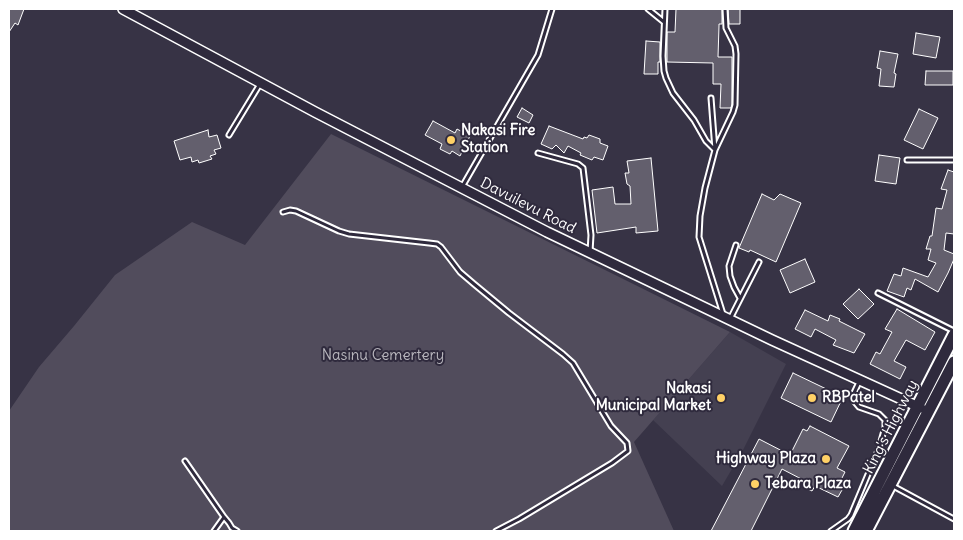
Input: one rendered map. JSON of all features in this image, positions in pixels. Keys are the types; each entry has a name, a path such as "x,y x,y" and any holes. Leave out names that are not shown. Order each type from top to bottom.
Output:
{"highway":[{"name":"King's Highway","path":"866,531 891,485 954,335"},
{"name":"King's Highway","path":"854,531 923,409 954,362"}],"street":[{"name":"Davuilevu Road","path":"123,9 547,232 923,409"}],"lane":[{"path":"462,188 538,55 552,9"},
{"path":"648,9 665,22"},
{"path":"665,9 663,64 666,78 673,92 694,120 706,141 715,150"},
{"path":"725,9 726,28 735,46 736,54 735,105 715,150 704,188 699,237 727,318"},
{"path":"229,135 261,83"},
{"path":"711,98 715,150"},
{"path":"538,153 578,164 583,168 591,235 590,253"},
{"path":"906,160 954,160"},
{"path":"283,212 296,211 349,234 441,246 460,272 508,313 573,363 611,426 627,443 628,451 612,462 496,531"},
{"path":"736,246 729,266 734,288 741,298"},
{"path":"727,318 741,298 759,262"},
{"path":"878,294 954,331"},
{"path":"831,531 848,519 879,448 885,427 885,420 879,414 859,407 854,401 853,395 860,380"},
{"path":"185,461 232,528 237,531"},
{"path":"891,485 954,519"},
{"path":"214,531 224,517"}],"shaded area":[{"name":"Nakasi Municipal Market","path":"730,332 786,364 743,450 722,486 653,420"}],"green space":[{"name":"Nasinu Cemertery","path":"331,134 730,332 634,442 674,531 9,531 9,411 39,367 115,275 192,222 245,245"}],"building":[{"path":"9,9 24,9 18,25 15,23 9,32"},
{"path":"676,9 722,9 722,24 719,24 718,57 732,57 731,108 720,108 721,84 713,84 713,63 667,62 667,32 675,32"},
{"path":"728,9 740,9 740,24 729,24"},
{"path":"916,33 940,37 936,58 913,54"},
{"path":"646,41 660,42 658,74 644,74"},
{"path":"880,51 898,54 894,73 896,74 894,87 879,86 881,69 877,68"},
{"path":"926,71 953,71 953,85 925,85"},
{"path":"522,108 533,115 529,123 517,117"},
{"path":"919,109 938,118 923,149 904,140"},
{"name":"Nakasi Fire Station","path":"433,121 455,133 457,129 470,136 460,156 452,151 450,154 440,149 442,144 425,135"},
{"path":"549,126 583,139 589,135 600,139 600,143 608,146 603,160 594,157 592,160 580,155 581,153 568,146 564,153 556,145 552,149 541,144"},
{"path":"208,130 209,137 217,135 221,148 214,150 216,154 210,156 212,159 199,163 198,160 192,162 191,157 180,160 174,141"},
{"path":"879,155 900,158 896,184 875,181"},
{"path":"651,158 658,231 636,233 636,227 597,233 592,190 613,187 615,204 631,204 630,186 627,184 625,173 629,173 627,161"},
{"path":"948,170 954,172 954,234 946,233 944,250 954,254 954,259 948,273 938,292 915,279 911,290 907,288 904,297 887,291 894,274 901,276 903,268 928,277 936,263 928,260 931,249 926,249 930,236 932,236 936,208 942,209 947,190 941,189"},
{"path":"762,194 774,200 780,194 801,203 776,262 750,250 749,252 739,248"},
{"path":"805,259 815,282 790,293 780,270"},
{"path":"859,289 874,304 858,319 843,304"},
{"path":"897,309 935,332 925,350 906,340 894,361 906,367 900,379 870,364 876,352 880,354 892,332 885,329"},
{"path":"805,310 828,321 830,315 840,319 839,321 865,334 854,353 833,345 836,340 815,329 811,337 795,329"},
{"name":"RBPatel","path":"793,373 843,397 831,422 781,398"},
{"name":"Tebara Plaza","path":"810,426 849,446 837,468 845,472 841,480 846,483 838,497 815,486 812,491 806,488 809,483 782,469 751,531 711,531 759,439 790,455 803,429 807,431"}],"place":[{"name":"Nakasi Fire Station","path":"451,140"},
{"name":"Nakasi Municipal Market","path":"721,398"},
{"name":"RBPatel","path":"812,398"},
{"name":"Highway Plaza","path":"826,459"},
{"name":"Tebara Plaza","path":"755,484"}]}
